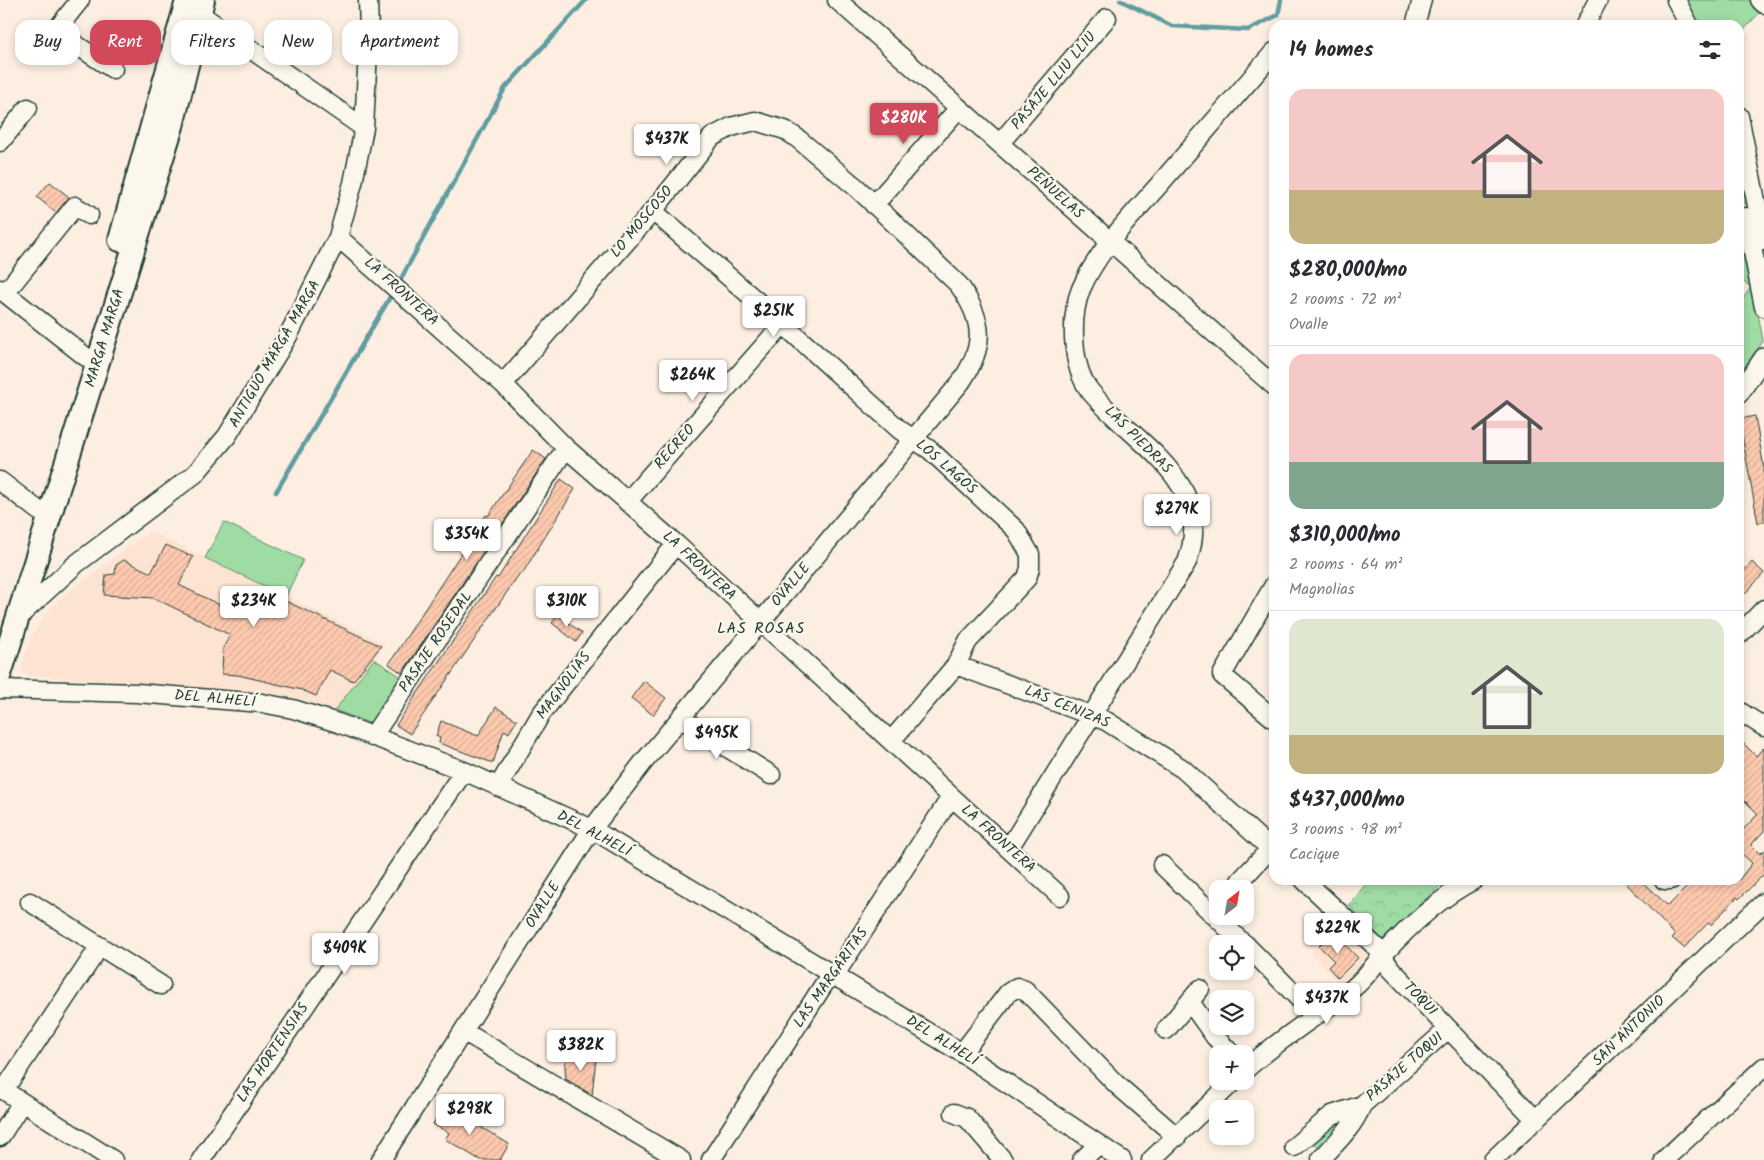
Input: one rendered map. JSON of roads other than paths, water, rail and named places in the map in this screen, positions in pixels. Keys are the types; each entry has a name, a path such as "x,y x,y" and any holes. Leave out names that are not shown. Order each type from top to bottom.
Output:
{"main road":[{"name":"MARGA MARGA","path":"0,637 86,358 191,3"},
{"name":"MARGA MARGA","path":"0,674 172,126 191,3"}],"street":[{"path":"64,20 80,0"},
{"name":"ANTIGUO MARGA MARGA","path":"17,618 76,564 195,474 227,436 288,336 338,237 353,183 364,128 369,32 368,0"},
{"path":"1416,20 1422,0"},
{"path":"1588,20 1598,0"},
{"path":"1676,0 1687,20"},
{"path":"1760,0 1764,4"},
{"path":"191,3 364,128"},
{"name":"PEÑUELAS","path":"849,4 959,108 1269,382"},
{"name":"PASAJE LLIU LLIU","path":"1000,144 1107,18"},
{"path":"80,48 113,70"},
{"name":"LAS PIEDRAS","path":"1009,848 1187,562 1193,546 1194,528 1190,503 1180,482 1165,463 1089,390 1080,368 1074,340 1075,311 1082,289 1110,242 1269,58"},
{"path":"0,142 28,108"},
{"path":"874,204 959,108"},
{"name":"LO MOSCOSO","path":"503,384 653,211 712,137 731,127 755,121 785,130 797,138 874,204"},
{"path":"1744,153 1764,307"},
{"name":"OVALLE","path":"381,1160 592,829 759,622 970,370 980,340 979,326 969,299 959,285 874,204"},
{"path":"86,358 3,291 75,206 89,215"},
{"name":"LOS LAGOS","path":"653,211 783,324 900,430 930,450 1016,530 1030,554 1030,568 1027,578 968,641 956,665 891,741"},
{"path":"1752,212 1764,240"},
{"name":"LA FRONTERA","path":"338,237 503,384 566,448 676,544 1060,896"},
{"name":"RECREO","path":"627,502 783,324"},
{"path":"1744,387 1764,358"},
{"name":"PASAJE ROSEDAL","path":"372,737 566,448"},
{"path":"0,481 39,512"},
{"name":"MAGNOLIAS","path":"498,787 541,714 676,544"},
{"path":"1269,599 1222,675 1269,715"},
{"path":"1744,630 1763,612"},
{"name":"LAS CENIZAS","path":"956,665 1093,714 1172,761 1269,846"},
{"name":"DEL ALHELÍ","path":"0,689 137,693 262,703 293,709 464,772 592,829 962,1053 1122,1160"},
{"path":"1744,714 1764,727"},
{"path":"680,718 771,775"},
{"name":"LAS HORTENSIAS","path":"201,1160 464,772"},
{"name":"LAS MARGARITAS","path":"711,1160 826,982 834,976 951,797"},
{"path":"1241,880 1269,853"},
{"path":"1162,865 1236,935"},
{"name":"TOQUI","path":"1309,885 1376,947 1448,1029 1536,1120"},
{"path":"1254,1062 1314,1014 1352,989 1368,974 1382,956 1445,897 1465,885"},
{"path":"30,902 160,985"},
{"name":"SAN ANTONIO","path":"1493,1160 1764,902"},
{"path":"100,946 2,1089 22,1102 88,1154 113,1160"},
{"path":"1254,953 1314,1014"},
{"path":"962,1053 1008,993 1017,987 1025,990 1116,1084 1177,1137"},
{"path":"1215,1037 1170,1024 1195,995 1215,1037 1223,1045"},
{"name":"PASAJE TOQUI","path":"1362,1105 1359,1114 1341,1138 1321,1159 1298,1144 1332,1115 1362,1105 1448,1029"},
{"path":"463,1031 682,1160"},
{"path":"1664,1160 1764,1067"},
{"path":"1151,1160 1225,1090"},
{"path":"0,1137 22,1102"},
{"path":"954,1113 967,1118 1003,1160"},
{"path":"1082,1160 1098,1145"}],"waterway":[{"path":"397,286 505,88 586,0"},
{"path":"1120,0 1172,26 1248,30 1278,15 1281,0"},
{"path":"276,492 393,292"}],"district":[{"name":"LAS ROSAS","path":"761,628"}]}
